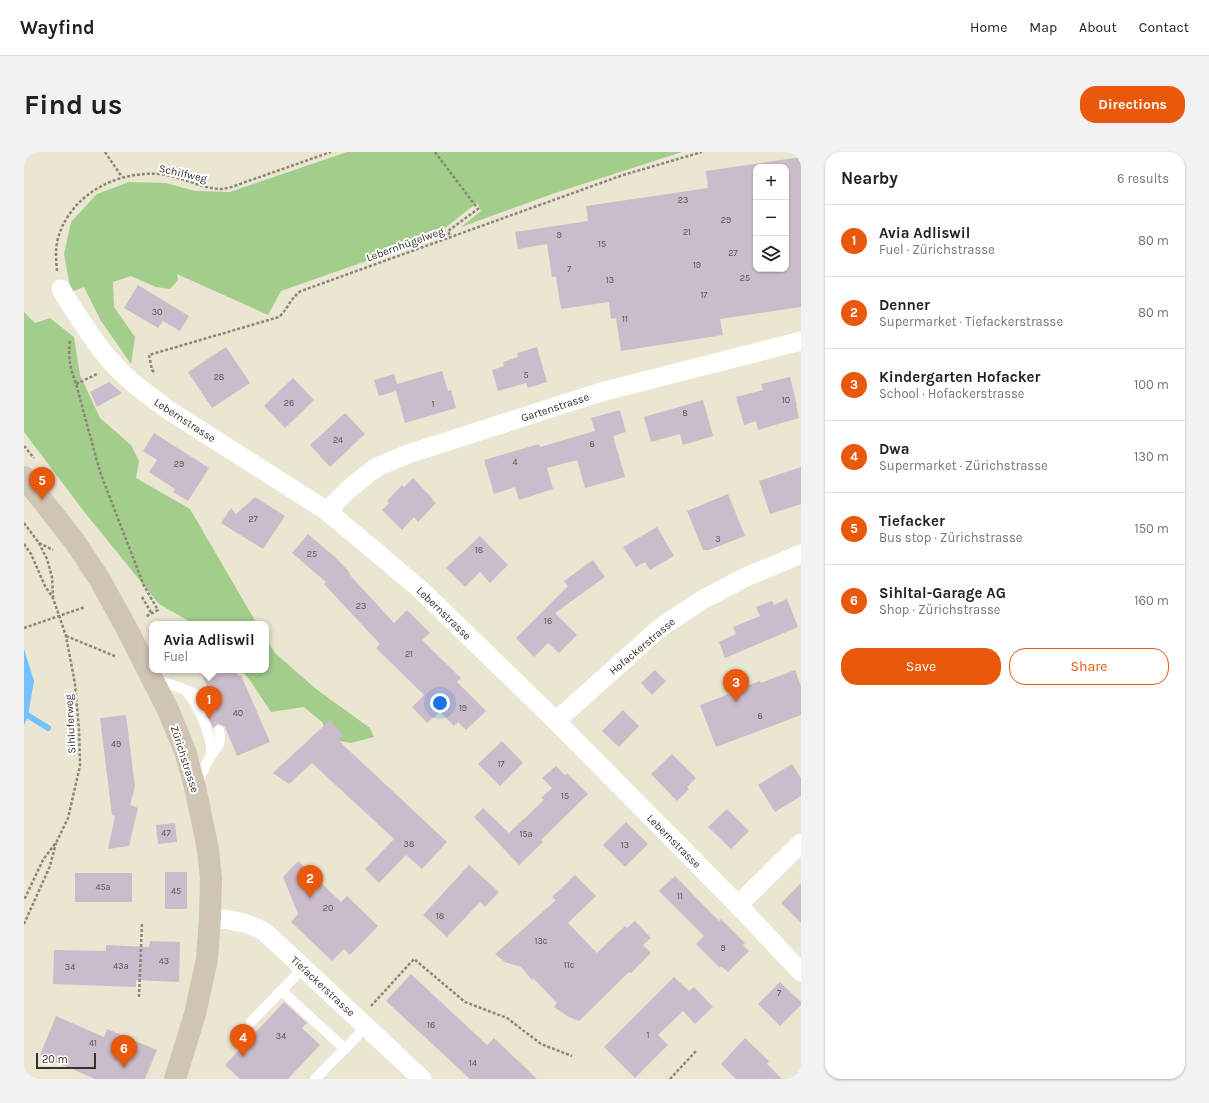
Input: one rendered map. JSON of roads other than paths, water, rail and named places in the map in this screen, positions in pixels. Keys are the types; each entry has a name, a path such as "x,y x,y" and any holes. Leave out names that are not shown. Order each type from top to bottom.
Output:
{"main road":[{"name":"Zürichstrasse","path":"24,477 75,542 100,580 149,670"},
{"name":"Zürichstrasse","path":"151,673 185,751 195,787 208,849 211,878 207,960 203,984 175,1079"}],"street":[{"name":"Lebernstrasse","path":"61,289 100,349 146,393 170,412 327,511 421,590 556,721 738,905 801,972"},
{"name":"Gartenstrasse","path":"327,511 351,487 377,466 408,454 601,392 801,341"},
{"name":"Hofackerstrasse","path":"556,721 661,627 702,600 741,580 801,554"},
{"path":"738,905 801,843"},
{"name":"Tiefackerstrasse","path":"210,918 226,919 256,926 266,932 303,968 367,1018 422,1079"}],"lane":[{"path":"154,679 195,693 206,702"},
{"path":"186,691 196,706 208,734 212,747 211,755"},
{"path":"195,787 211,755 218,745 220,737 219,730"},
{"path":"251,1022 303,968"},
{"path":"282,991 345,1049"},
{"path":"315,1079 345,1049 367,1018"}],"water":[{"path":"24,649 34,681 28,716 24,725"}],"waterway":[{"path":"24,713 48,728"}],"place":[{"name":"Tiefacker","path":"42,500"},
{"name":"Kindergarten Hofacker","path":"736,702"},
{"name":"Avia Adliswil","path":"209,719"},
{"name":"Denner","path":"310,898"},
{"name":"Dwa","path":"243,1057"},
{"name":"Sihltal-Garage AG","path":"124,1068"}]}
